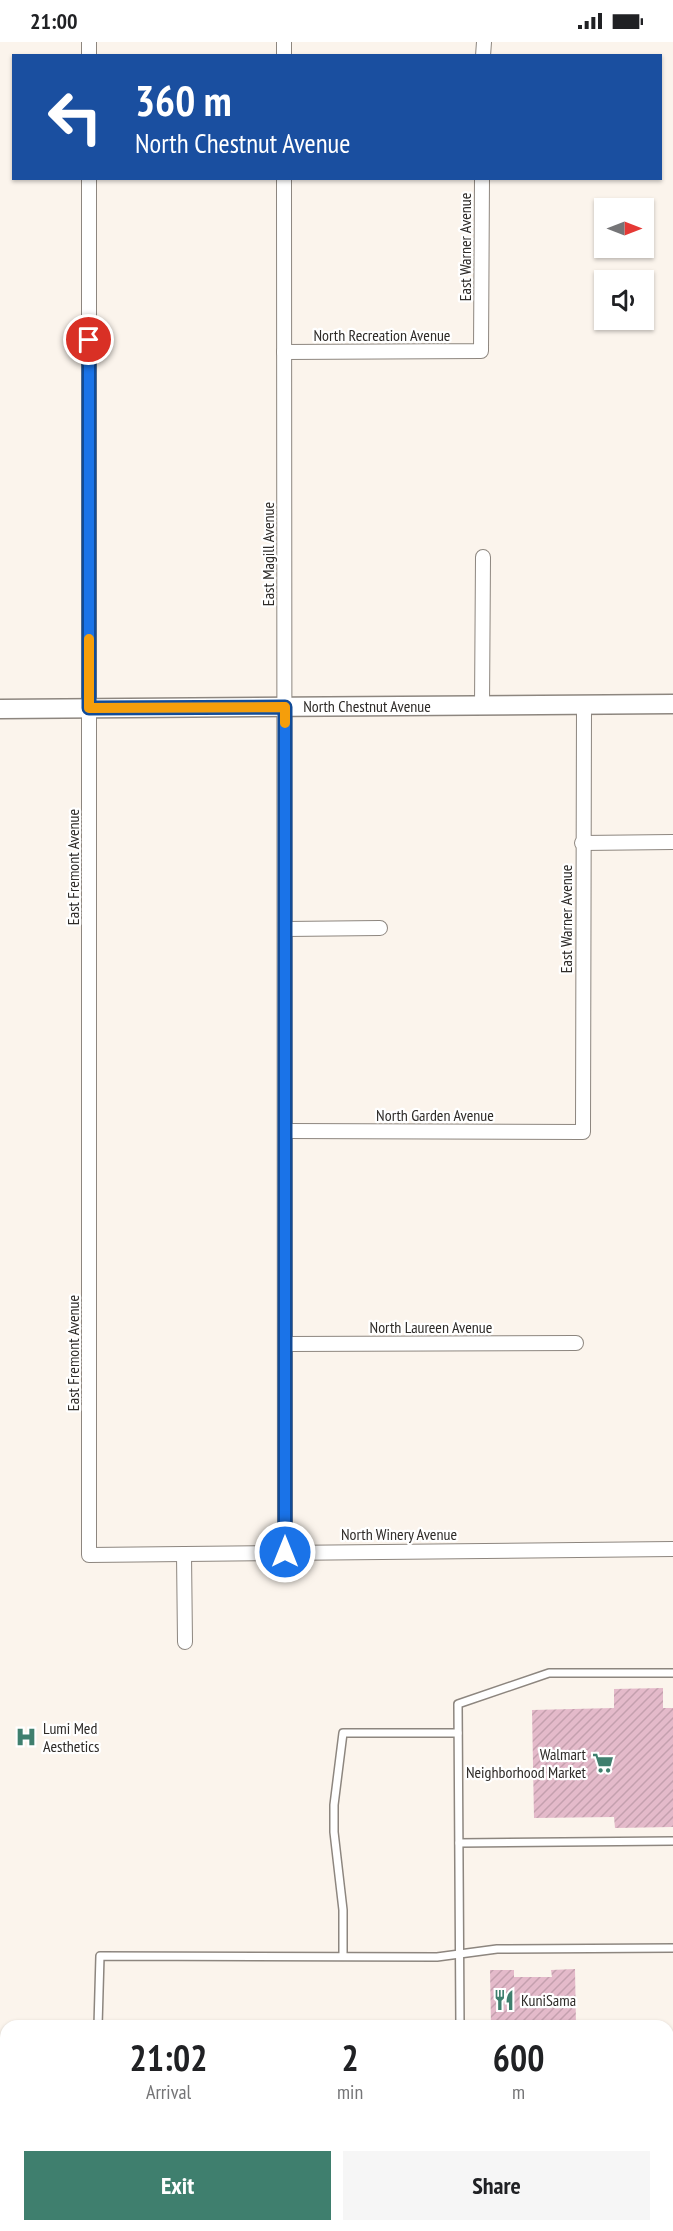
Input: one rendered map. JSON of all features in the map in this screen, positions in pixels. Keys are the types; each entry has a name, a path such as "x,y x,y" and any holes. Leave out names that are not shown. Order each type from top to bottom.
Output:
{"street":[{"name":"East Fremont Avenue","path":"89,180 89,1555"},
{"name":"East Magill Avenue","path":"284,180 285,1552"},
{"name":"East Warner Avenue","path":"481,351 482,180"},
{"name":"North Recreation Avenue","path":"284,352 481,351"},
{"path":"482,706 483,557"},
{"name":"North Chestnut Avenue","path":"0,709 673,704"},
{"name":"East Warner Avenue","path":"583,1132 584,705"},
{"path":"582,843 673,842"},
{"path":"286,929 380,928"},
{"name":"North Garden Avenue","path":"286,1131 583,1132"},
{"name":"North Laureen Avenue","path":"286,1344 576,1343"},
{"name":"North Winery Avenue","path":"89,1555 673,1549"},
{"path":"184,1554 185,1642"}],"lane":[{"path":"460,2020 458,1704 549,1673 673,1673"},
{"path":"343,1956 343,1910 334,1832 334,1805 343,1733 458,1733"},
{"path":"459,1843 673,1841"},
{"path":"98,2020 100,1956 460,1955 497,1949 673,1948"}],"building":[{"name":"Walmart Neighborhood Market","path":"663,1688 663,1708 673,1708 673,1827 615,1828 614,1817 534,1818 532,1710 614,1708 614,1689"},
{"path":"575,1969 576,2020 491,2020 490,1970 514,1970 514,1977 552,1977 551,1970"}],"slow traffic":[{"path":"89,639 89,708 285,707 285,723"}],"place":[{"name":"Lumi Med Aesthetics","path":"26,1737"},
{"name":"Walmart Neighborhood Market","path":"603,1763"},
{"name":"KuniSama","path":"504,2000"}],"route":[{"path":"89,340 89,708 285,707 285,1552"}]}
